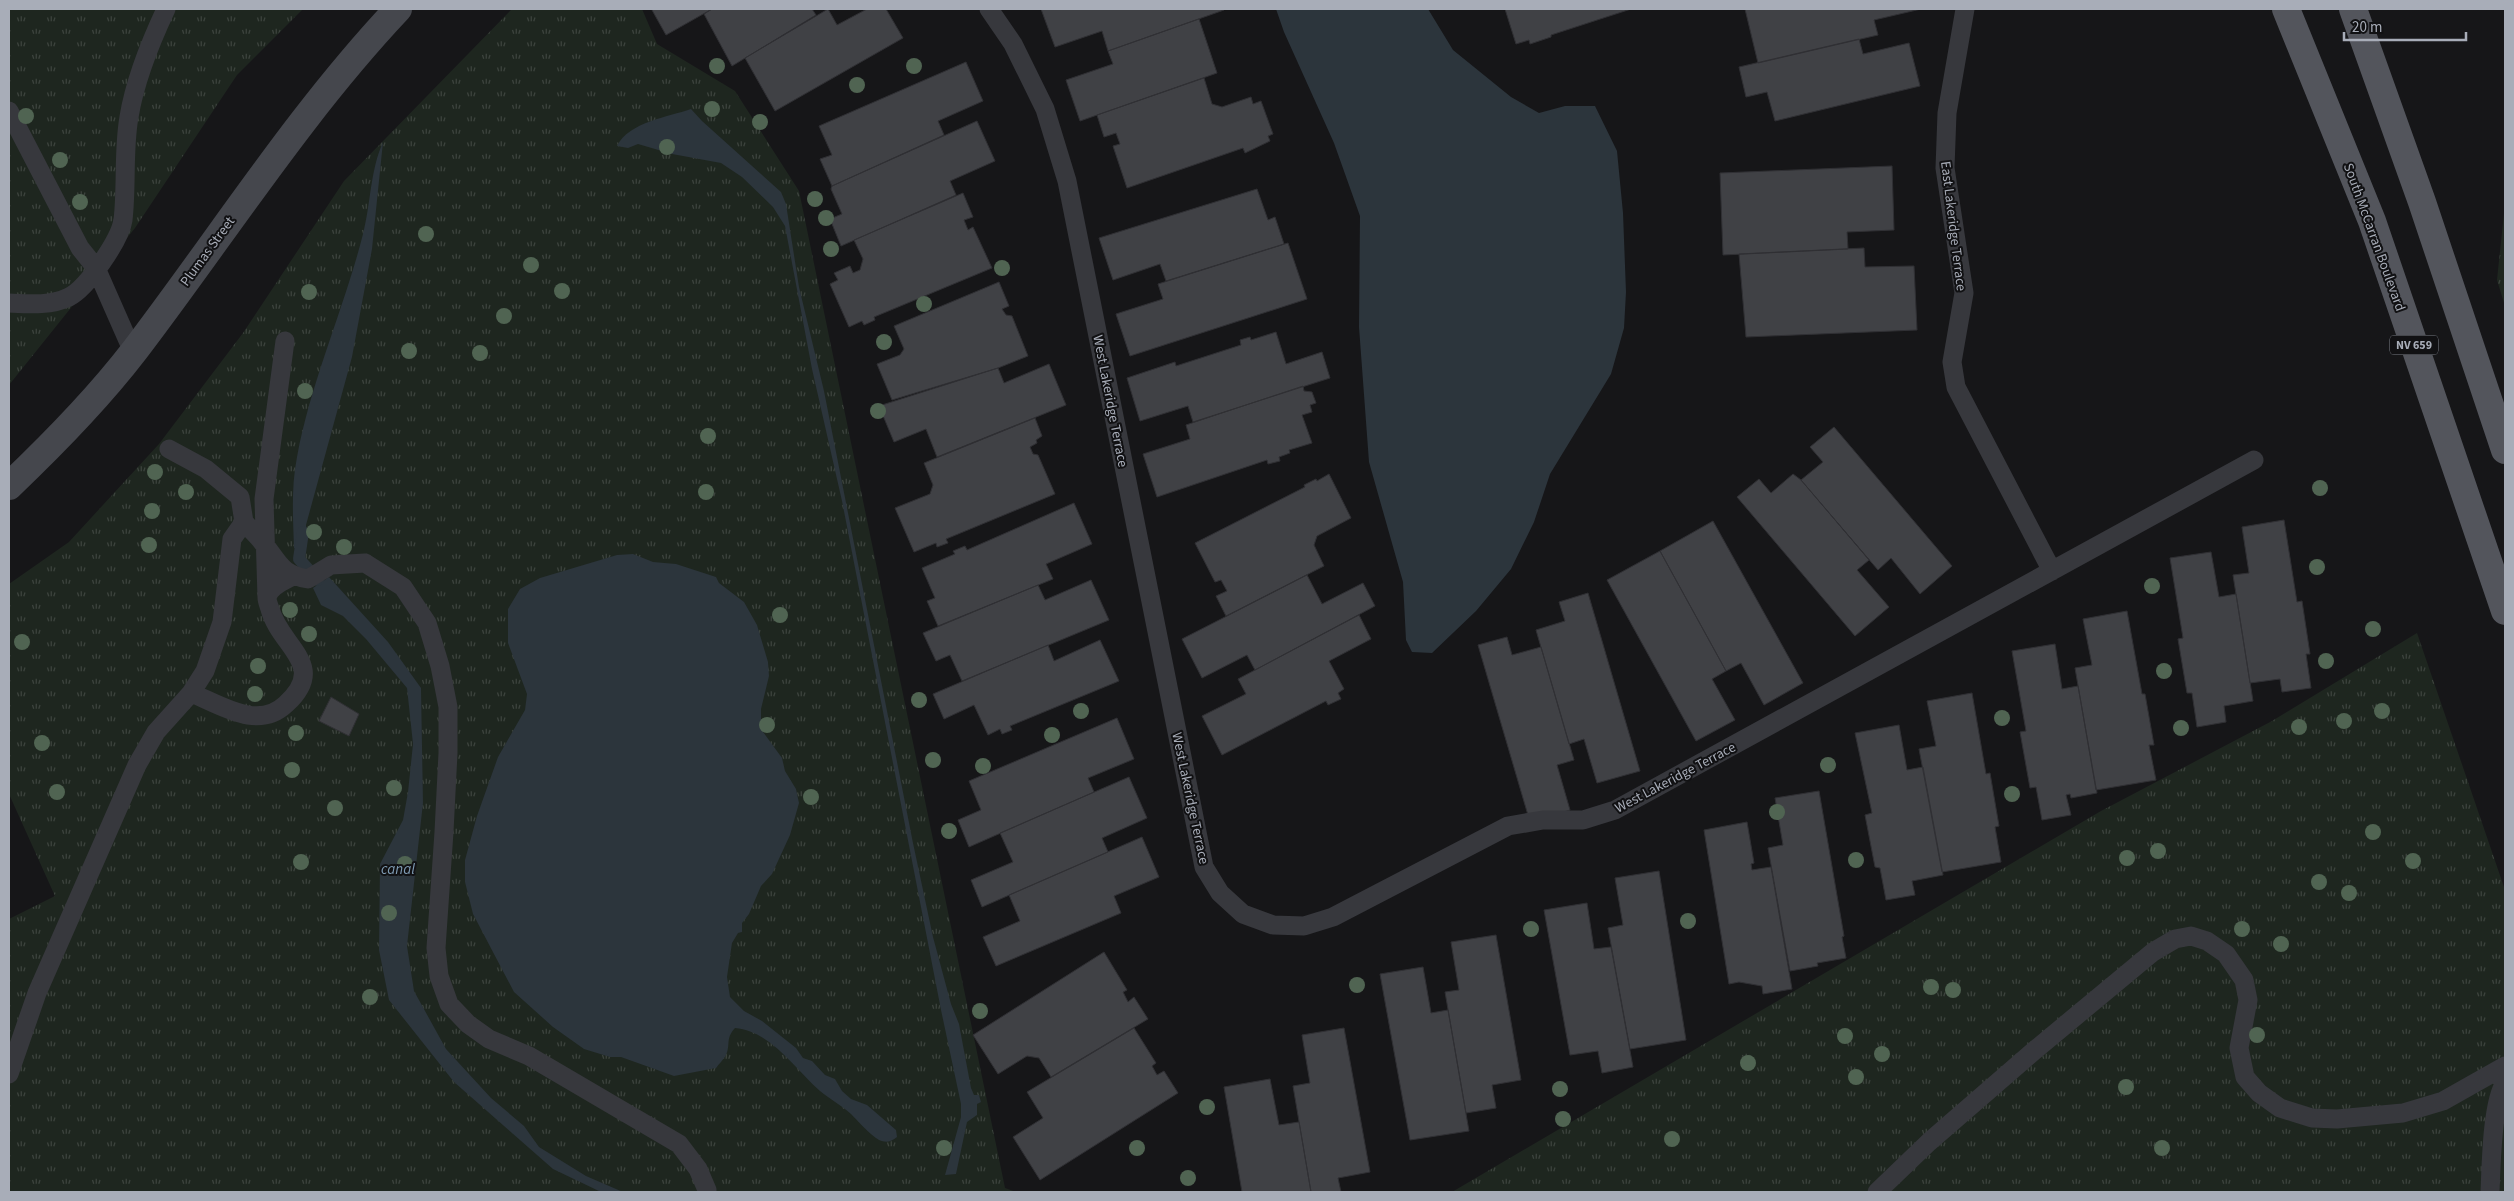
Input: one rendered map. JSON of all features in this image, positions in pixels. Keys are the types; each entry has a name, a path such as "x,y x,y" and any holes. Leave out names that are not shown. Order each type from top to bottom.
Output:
{"main road":[{"name":"South McCarran Boulevard","path":"2286,9 2372,221 2505,611"},
{"path":"2353,9 2422,202 2505,450"}],"street":[{"name":"Plumas Street","path":"9,486 46,451 134,352 282,148 347,66 398,9"}],"lane":[{"path":"9,304 41,304 69,297 80,288 96,268 120,231 125,145 134,93 166,9"},
{"name":"West Lakeridge Terrace","path":"989,9 1013,44 1045,110 1067,181 1204,867 1220,894 1243,914 1273,925 1304,926 1333,917 1508,826 1542,820 1583,820 1615,810 2254,460"},
{"name":"East Lakeridge Terrace","path":"1964,9 1947,113 1945,168 1964,293 1952,362 1956,387 2052,571"},
{"path":"9,110 80,248 96,268 134,352"},
{"path":"191,693 237,713 263,717 282,708 298,694 304,682 301,661 272,618 267,598 268,574 264,543 264,499 285,341"},
{"path":"170,449 206,469 240,497 244,522 264,543 280,567 300,578"},
{"path":"9,1074 37,993 137,765 156,732 191,693 205,671 222,622 232,539 244,522"},
{"path":"267,598 270,590 331,565 365,563 403,588 427,623 440,666 448,707 448,753 436,948 439,976 450,1004 468,1024 489,1039 529,1056 679,1144 698,1169 707,1190"},
{"path":"1877,1192 1930,1142 2035,1050 2153,952 2175,939 2191,936 2207,942 2226,954 2244,980 2248,1000 2239,1048 2245,1077 2259,1093 2280,1108 2312,1118 2337,1119 2403,1113 2443,1101 2505,1066"},
{"path":"2490,1192 2496,1118 2501,1089 2505,1083"}],"green space":[{"path":"9,9 303,9 237,75 135,228 9,385"},
{"path":"512,9 642,9 657,44 735,91 799,191 1005,1188 1016,1192 9,1192 9,919 55,896 9,794 9,584 69,542 159,444 243,333 344,181"},
{"path":"2505,204 2505,306 2497,280"},
{"path":"2417,633 2505,890 2505,1192 1452,1192 2101,811 2272,721"}],"water":[{"path":"1276,9 1428,9 1453,50 1511,97 1539,113 1565,106 1595,106 1617,151 1623,213 1626,292 1624,328 1611,374 1550,474 1534,522 1511,569 1476,611 1432,653 1412,652 1406,640 1403,582 1369,462 1359,327 1360,216 1334,143 1284,32"},
{"path":"691,109 781,192 786,204 799,287 824,391 933,937 951,1004 959,1024 971,1088 974,1095 979,1095 981,1102 977,1104 977,1115 967,1122 956,1174 945,1175 961,1117 961,1104 842,501 812,369 785,226 773,207 742,177 721,163 672,154 638,144 628,148 617,146 630,131 650,121"},
{"path":"383,142 372,249 352,357 306,525 306,549 294,548 294,480 303,429 363,234 373,176"},
{"path":"633,554 653,562 676,564 716,577 719,583 744,602 757,625 768,662 769,676 761,709 761,729 782,758 785,771 796,789 799,803 790,835 772,874 761,886 749,914 742,923 742,932 738,933 732,943 727,977 730,997 744,1011 762,1021 796,1048 803,1058 812,1061 825,1075 835,1079 842,1091 851,1099 867,1105 896,1130 897,1137 893,1140 884,1142 875,1137 847,1111 820,1091 782,1052 760,1036 748,1031 735,1028 729,1038 726,1055 716,1068 674,1076 621,1057 610,1057 584,1049 553,1027 514,992 473,914 465,882 465,860 477,816 498,757 525,710 527,694 508,643 508,609 520,589 540,578 617,555"},
{"name":"canal","path":"329,577 388,642 421,688 423,803 407,946 414,991 446,1049 491,1098 524,1126 539,1147 586,1176 623,1192 601,1192 553,1169 454,1082 389,1000 379,950 380,864 403,820 408,792 413,744 407,688 366,639 343,616 321,605 313,588"}],"building":[{"path":"712,9 666,35 652,10"},
{"path":"712,9 812,9 816,15 732,66 704,14"},
{"path":"828,9 837,25 867,9 886,9 903,38 775,111 745,58"},
{"path":"1041,9 1224,10 1108,51 1102,31 1055,47"},
{"path":"1505,9 1631,9 1551,35 1551,37 1530,44 1529,40 1516,44"},
{"path":"1745,9 1921,9 1874,20 1878,35 1758,63"},
{"path":"1199,19 1217,73 1080,121 1066,80 1113,64 1108,51"},
{"path":"1859,39 1863,54 1909,43 1920,86 1775,121 1767,92 1746,97 1739,67"},
{"path":"966,62 983,101 938,121 944,135 832,186 820,159 832,155 819,126"},
{"path":"1204,78 1212,104 1222,107 1251,97 1253,104 1261,101 1273,134 1268,136 1270,141 1245,153 1243,148 1127,188 1113,146 1120,144 1116,133 1104,137 1097,115"},
{"path":"977,121 995,161 950,181 956,195 841,246 830,219 842,214 831,189 832,186"},
{"path":"1892,166 1894,230 1847,232 1848,249 1723,255 1720,173"},
{"path":"1257,189 1268,220 1275,217 1284,244 1166,281 1160,264 1113,280 1099,238"},
{"path":"963,193 973,217 964,220 968,230 973,227 992,268 874,317 875,320 864,325 862,321 849,327 830,284 838,280 834,273 850,266 853,273 860,270 863,259 854,240"},
{"path":"1288,243 1307,299 1130,356 1116,314 1163,299 1158,284"},
{"path":"1864,248 1865,267 1914,266 1917,330 1746,337 1739,254"},
{"path":"999,282 1009,306 1002,309 1006,315 1012,316 1028,356 998,368 892,400 877,364 900,355 904,349 894,326"},
{"path":"1276,332 1286,364 1322,352 1330,378 1193,422 1188,406 1140,421 1127,378 1175,362 1176,366 1241,345 1240,340 1250,337 1251,340"},
{"path":"1049,364 1066,405 937,457 926,429 894,442 879,406 998,368 1004,383"},
{"path":"1303,386 1304,391 1312,392 1316,403 1310,405 1312,412 1302,415 1312,443 1289,450 1290,453 1279,457 1280,461 1268,464 1267,460 1157,497 1143,454 1190,439 1186,425"},
{"path":"1035,418 1042,436 1036,440 1037,443 1030,447 1033,454 1038,455 1055,494 946,539 948,543 937,547 936,543 914,552 895,508 930,494 933,485 924,463"},
{"path":"1834,427 1952,566 1920,594 1891,558 1878,570 1801,480 1823,462 1810,447"},
{"path":"1329,474 1351,518 1317,536 1314,545 1324,566 1226,616 1216,596 1227,591 1221,580 1215,582 1195,543 1305,487 1304,485 1316,479 1317,481"},
{"path":"1793,474 1801,480 1869,560 1857,570 1889,607 1855,636 1737,497 1759,479 1771,493"},
{"path":"1074,503 1092,544 1046,564 1053,579 938,626 927,601 935,598 922,568 955,554 953,551 965,546 967,550"},
{"path":"2284,520 2297,602 2302,601 2310,654 2306,654 2311,688 2282,692 2280,679 2250,683 2233,575 2249,573 2242,527"},
{"path":"1713,521 1803,683 1764,705 1741,663 1726,671 1660,551"},
{"path":"1660,551 1726,671 1712,679 1735,720 1696,741 1607,580"},
{"path":"2211,552 2219,597 2236,594 2253,701 2224,706 2226,722 2197,727 2192,693 2187,693 2178,639 2183,638 2170,558"},
{"path":"1307,575 1322,604 1363,583 1375,606 1255,670 1247,655 1202,678 1182,639"},
{"path":"1091,580 1109,620 962,681 950,655 936,661 923,633 1038,585 1045,600"},
{"path":"1588,593 1640,771 1597,783 1584,739 1569,744 1536,630 1565,621 1559,602"},
{"path":"2127,611 2142,694 2145,694 2154,745 2149,745 2156,780 2096,790 2075,668 2092,665 2083,619"},
{"path":"1359,615 1371,639 1329,661 1344,689 1338,693 1341,699 1328,705 1326,701 1222,755 1202,716 1246,694 1238,679"},
{"path":"1507,637 1512,655 1541,647 1574,760 1557,765 1570,810 1530,822 1478,645"},
{"path":"1100,640 1119,681 1010,726 1012,730 1002,734 1000,729 988,735 974,705 944,719 933,694 1048,645 1054,661"},
{"path":"2055,644 2062,689 2078,686 2097,793 2071,798 2070,794 2066,795 2071,815 2042,820 2036,787 2030,788 2020,732 2026,731 2012,651"},
{"path":"1972,693 1986,774 1990,773 1999,826 1995,827 2001,862 1942,872 1919,749 1936,746 1927,701"},
{"path":"331,697 359,714 349,736 319,721"},
{"path":"1117,718 1134,759 1088,778 1094,792 969,847 958,820 981,810 969,781"},
{"path":"1899,725 1907,770 1923,767 1943,875 1912,881 1915,895 1886,900 1880,868 1875,867 1865,815 1872,813 1855,733"},
{"path":"1129,777 1147,818 1102,838 1108,852 982,907 971,880 1013,862 1000,833"},
{"path":"1819,791 1844,936 1842,937 1846,958 1817,963 1818,966 1790,971 1768,848 1783,845 1775,798"},
{"path":"1747,822 1754,863 1751,864 1752,870 1771,867 1792,989 1763,994 1762,986 1739,982 1729,984 1704,830"},
{"path":"1142,837 1159,877 1114,896 1121,913 996,966 983,937 1020,921 1009,895"},
{"path":"1659,871 1686,1040 1630,1049 1608,928 1623,925 1615,878"},
{"path":"1587,903 1594,949 1611,947 1633,1067 1602,1073 1598,1051 1570,1055 1544,910"},
{"path":"1496,935 1521,1080 1492,1085 1496,1108 1466,1113 1445,992 1459,990 1451,942"},
{"path":"1104,952 1127,990 1123,992 1128,1002 1134,997 1148,1019 1051,1077 1039,1058 1027,1056 998,1074 973,1035"},
{"path":"1423,967 1431,1013 1448,1010 1469,1131 1410,1140 1380,974"},
{"path":"1134,1028 1156,1063 1152,1066 1157,1075 1164,1071 1178,1093 1040,1180 1013,1137 1043,1118 1027,1092"},
{"path":"1344,1028 1370,1172 1338,1178 1341,1192 1311,1192 1293,1086 1310,1083 1302,1035"},
{"path":"1270,1079 1279,1125 1299,1122 1311,1192 1242,1192 1224,1087"}],"waterway":[{"path":"303,532 299,559 318,580"}]}
